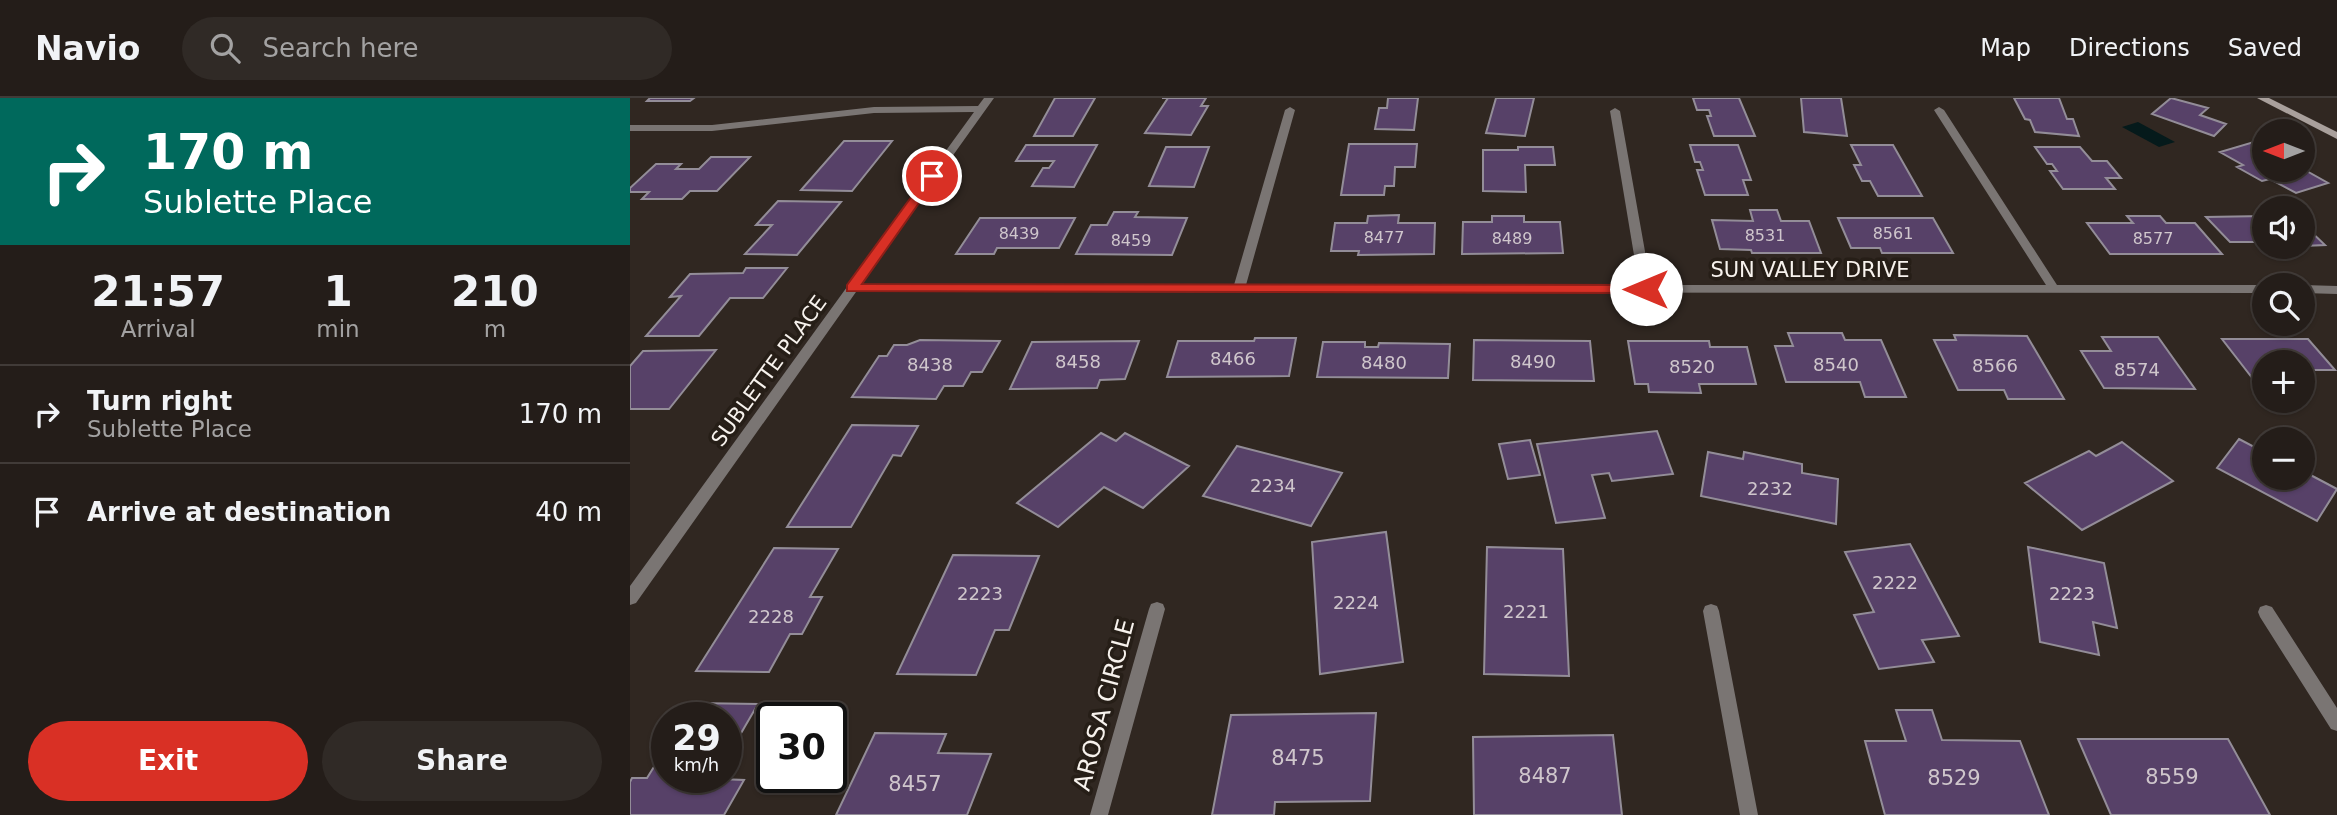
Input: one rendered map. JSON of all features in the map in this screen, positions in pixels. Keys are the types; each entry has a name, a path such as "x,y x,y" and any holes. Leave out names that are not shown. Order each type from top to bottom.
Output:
{"street":[{"name":"SUBLETTE PLACE","path":"630,598 989,98"},
{"path":"2262,98 2337,136"},
{"path":"630,128 724,127 874,110 981,109"},
{"path":"1239,289 1290,110"},
{"path":"1939,110 2054,289"},
{"path":"1615,111 1646,289"},
{"name":"SUN VALLEY DRIVE","path":"852,288 2252,289"},
{"path":"2315,289 2337,289"},
{"name":"AROSA CIRCLE","path":"1099,815 1157,609"},
{"path":"1711,611 1749,815"},
{"path":"2266,612 2337,723"}],"water":[{"path":"2138,122 2175,142 2159,147 2122,127"}],"building":[{"path":"650,98 694,98 690,101 647,101"},
{"path":"1055,98 1095,98 1073,136 1034,136"},
{"path":"1168,98 1206,98 1201,106 1208,106 1191,135 1145,133"},
{"path":"1388,98 1418,98 1414,130 1375,129 1379,108 1387,108"},
{"path":"1496,98 1534,98 1525,136 1486,133"},
{"path":"1693,98 1739,98 1755,136 1714,136 1707,116 1711,116 1709,110 1697,110"},
{"path":"1801,98 1841,98 1847,136 1804,132"},
{"path":"2014,98 2059,98 2067,119 2073,119 2079,136 2035,132"},
{"path":"2171,98 2208,108 2200,115 2226,124 2214,136 2152,114"},
{"path":"844,141 892,141 852,191 801,190"},
{"path":"2252,143 2252,175 2237,167 2243,165 2220,152"},
{"path":"1349,144 1417,144 1415,167 1395,167 1394,186 1385,186 1384,195 1341,195"},
{"path":"1026,145 1097,145 1074,187 1032,186 1043,168 1049,168 1054,161 1016,161"},
{"path":"1690,145 1738,145 1751,180 1743,180 1748,195 1705,195 1697,170 1703,170 1700,162 1695,162"},
{"path":"1851,145 1893,145 1922,196 1878,196 1870,181 1862,181 1854,165 1861,165"},
{"path":"1166,147 1209,147 1194,187 1149,186"},
{"path":"1518,147 1553,147 1555,165 1525,165 1526,192 1483,191 1483,150 1518,150"},
{"path":"2035,147 2080,147 2092,161 2107,161 2121,178 2106,178 2115,189 2063,189 2050,171 2057,171 2052,164 2047,164"},
{"path":"711,157 750,157 717,191 690,191 682,199 642,199 649,192 630,192 630,188 656,164 681,164 676,169 699,169"},
{"path":"2315,176 2328,183 2296,193 2276,182 2315,182"},
{"path":"778,201 841,202 797,255 745,254 772,225 756,225"},
{"path":"1750,210 1777,210 1781,221 1809,221 1821,253 1752,253 1751,250 1720,249 1712,220 1753,221"},
{"path":"1114,212 1138,212 1135,217 1187,218 1172,255 1076,254 1091,225 1107,225"},
{"path":"1399,215 1398,223 1435,223 1434,254 1358,255 1359,251 1331,251 1335,223 1367,223 1368,216"},
{"path":"1492,216 1524,216 1524,222 1560,222 1563,253 1462,254 1463,222 1492,222"},
{"path":"2127,216 2160,216 2166,223 2195,223 2222,254 2110,254 2087,223 2133,223"},
{"path":"2252,216 2252,242 2230,242 2206,217"},
{"path":"980,218 1075,218 1059,248 997,248 994,254 956,254"},
{"path":"1838,218 1933,218 1953,253 1882,253 1880,248 1851,248"},
{"path":"2315,235 2325,245 2315,245"},
{"path":"746,268 787,268 763,298 730,298 699,336 646,336 681,296 670,297 690,274 743,273"},
{"path":"1788,333 1842,333 1845,340 1881,340 1906,397 1865,397 1860,382 1786,382 1775,346 1793,346"},
{"path":"1954,335 2027,336 2064,399 2008,399 2004,390 1958,390 1934,340 1956,340"},
{"path":"2102,337 2158,337 2195,389 2104,388 2081,351 2111,351"},
{"path":"1255,338 1296,338 1289,376 1167,377 1178,341 1254,341"},
{"path":"2222,339 2308,339 2335,370 2315,370 2315,350 2252,350 2252,378"},
{"path":"920,340 1000,341 982,372 971,372 963,386 944,386 936,399 852,397 879,356 887,356 894,345 907,345"},
{"path":"1474,340 1590,341 1594,381 1473,380"},
{"path":"1139,341 1125,379 1100,380 1097,388 1010,389 1032,342"},
{"path":"1628,341 1709,341 1710,347 1747,347 1756,384 1699,384 1701,393 1649,392 1648,384 1635,384"},
{"path":"1323,342 1365,342 1365,347 1378,347 1379,343 1450,344 1448,378 1317,377"},
{"path":"716,350 669,409 630,409 630,366 643,351"},
{"path":"852,425 918,426 901,456 893,455 851,527 787,527"},
{"path":"1657,431 1673,474 1612,481 1609,473 1592,475 1605,518 1556,523 1537,444"},
{"path":"1101,433 1116,441 1125,433 1189,466 1143,508 1104,487 1058,527 1017,503"},
{"path":"2239,439 2252,446 2252,487 2217,468"},
{"path":"1530,440 1540,475 1508,479 1499,444"},
{"path":"2122,442 2173,481 2082,530 2025,483 2089,451 2096,456"},
{"path":"1237,446 1342,473 1311,526 1203,496"},
{"path":"1708,452 1743,459 1744,452 1802,464 1802,473 1838,479 1836,524 1701,496"},
{"path":"2315,477 2337,489 2317,521 2259,490 2315,490"},
{"path":"1386,532 1403,662 1320,674 1312,542"},
{"path":"1910,544 1959,636 1922,640 1934,662 1879,669 1854,615 1874,612 1845,552"},
{"path":"1487,547 1563,549 1569,676 1484,674"},
{"path":"2028,547 2104,563 2117,628 2093,622 2099,655 2040,642"},
{"path":"774,548 838,549 810,597 822,597 802,634 790,634 769,672 696,671"},
{"path":"953,555 1039,556 1009,630 995,630 976,675 897,674"},
{"path":"742,704 756,704 742,732"},
{"path":"1896,710 1932,710 1942,740 2020,741 2049,815 1885,815 1865,741 1906,741"},
{"path":"1376,713 1370,801 1275,802 1274,815 1212,815 1231,715"},
{"path":"875,733 946,734 938,753 991,754 967,815 836,815"},
{"path":"1613,735 1622,815 1474,815 1473,737"},
{"path":"2078,739 2228,739 2270,815 2111,815"},
{"path":"651,772 651,793 737,793 724,815 630,815 630,782 632,778 647,778"}],"route":[{"path":"932,176 852,288 1646,289"}]}
